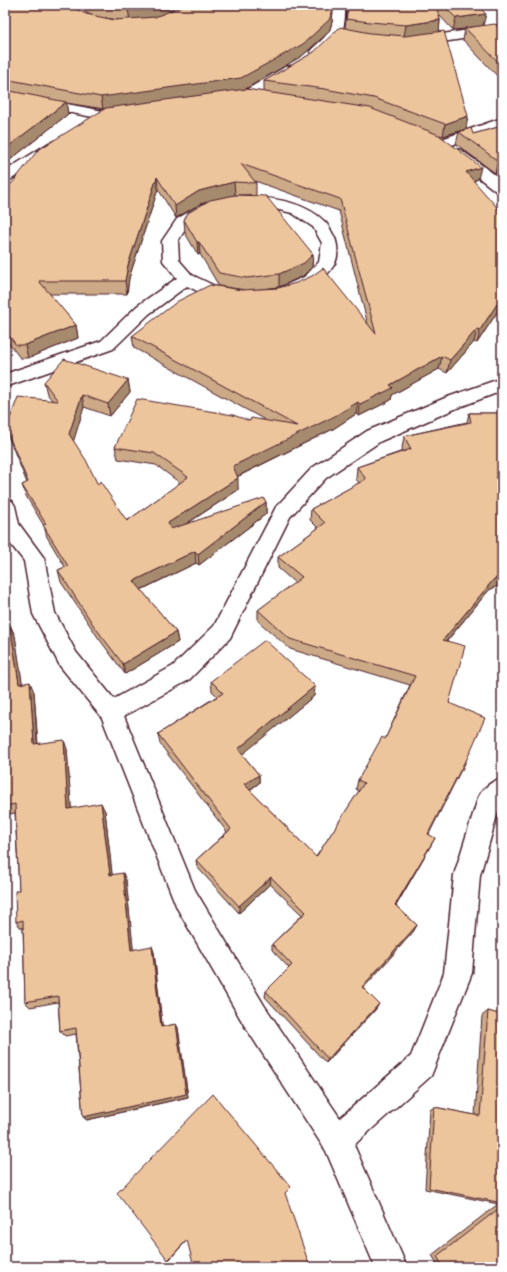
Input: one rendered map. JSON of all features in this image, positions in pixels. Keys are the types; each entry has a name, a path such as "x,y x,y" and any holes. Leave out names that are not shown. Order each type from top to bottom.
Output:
{"street":[{"path":"246,96 304,62 336,34 340,22 339,5"},
{"path":"404,43 502,29"},
{"path":"336,34 349,36"},
{"path":"5,96 103,115 119,113"},
{"path":"230,98 246,96 269,100"},
{"path":"90,124 103,115"},
{"path":"443,143 502,122"},
{"path":"429,137 443,143 501,187"},
{"path":"5,177 63,140"},
{"path":"235,201 255,201 268,202 297,210 319,224 330,243 327,263 310,281 282,293 247,298 213,292 186,279 171,261 170,241 182,222 205,208 235,201"},
{"path":"5,381 107,345 142,310 186,279"},
{"path":"111,712 181,673 222,632 283,512 319,473 374,436 451,403 502,384"},
{"path":"5,506 9,527 34,558 44,614 68,659 111,712 186,899 254,1015 337,1140 391,1267"},
{"path":"337,1140 421,1066 458,973 467,875 490,798 502,789"}],"building":[{"path":"5,5 68,5 86,14 115,20 155,17 184,5 333,5 333,10 329,20 303,44 241,78 101,97 5,79"},
{"path":"94,5 156,5 151,7 128,9"},
{"path":"348,5 436,5 440,20 406,25 346,19"},
{"path":"443,5 477,5 486,14 456,18"},
{"path":"495,24 502,31 502,66 465,28"},
{"path":"340,27 370,33 405,36 444,31 468,116 445,124 374,98 325,89 264,81 314,52"},
{"path":"246,89 370,108 439,135 481,167 466,172 502,213 501,298 480,330 477,329 450,360 442,356 390,385 393,388 360,404 358,402 335,416 233,466 238,478 168,523 171,529 264,498 266,502 198,554 195,551 134,581 176,632 123,664 94,626 58,570 68,566 43,525 46,524 22,485 28,482 6,429 18,397 58,401 44,382 64,359 128,380 108,404 82,395 69,434 86,460 98,485 100,481 127,521 188,477 154,453 115,447 137,399 233,415 250,421 251,418 297,426 132,336 178,301 210,285 242,290 278,288 296,283 312,276 323,268 376,334 340,199 241,164 256,183 234,182 199,191 175,206 157,177 128,265 125,281 39,281 76,325 25,345 16,345 5,330 5,192 38,150 106,108"},
{"path":"5,90 66,102 5,149"},
{"path":"502,126 502,159 498,161 459,132 471,128 473,134"},
{"path":"235,195 266,196 313,254 304,263 279,274 247,278 219,273 199,242 197,242 184,220 188,213 210,200"},
{"path":"469,413 502,413 502,575 494,579 443,640 465,646 449,703 485,718 466,761 428,834 435,838 395,905 417,925 362,987 379,1004 328,1059 266,991 292,965 272,944 306,912 271,877 239,906 196,860 231,829 158,734 223,693 211,681 265,640 315,686 238,749 259,775 244,784 316,857 364,783 358,780 382,737 385,739 415,676 290,639 258,610 302,577 278,557 325,523 311,509 366,479 357,467 411,449 404,436 471,422"},
{"path":"10,625 19,684 30,682 34,744 64,740 68,809 101,803 110,875 123,873 131,950 152,946 161,1027 176,1024 186,1094 83,1117 76,1028 60,1031 58,996 25,1002 23,920 16,922 15,891 19,890 15,804 5,806 5,626"},
{"path":"488,1011 502,1015 502,1203 429,1188 434,1107 480,1116"},
{"path":"213,1094 291,1187 285,1193 310,1267 194,1267 187,1240 168,1260 117,1193"},
{"path":"502,1206 502,1267 443,1267 437,1256"}]}
